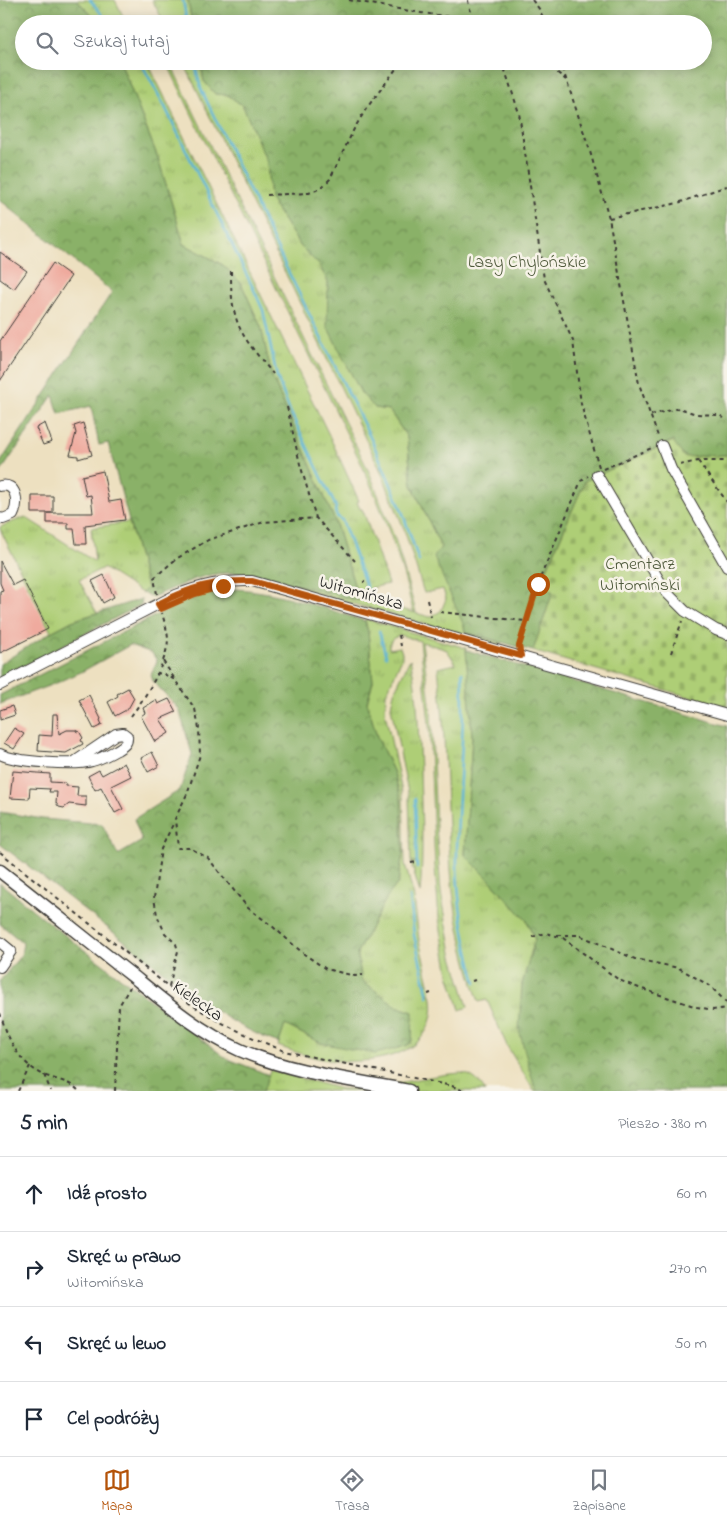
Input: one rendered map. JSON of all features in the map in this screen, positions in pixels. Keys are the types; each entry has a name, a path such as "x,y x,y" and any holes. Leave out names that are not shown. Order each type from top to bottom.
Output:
{"main road":[{"name":"Kielecka","path":"0,871 197,1026 240,1050 267,1061 297,1069 409,1091"}],"street":[{"path":"662,446 671,469 727,567"},
{"path":"597,475 666,592 685,611 716,630 727,634"},
{"path":"0,486 6,485 15,491 16,504 13,515 3,519 0,518"},
{"name":"Witomińska","path":"0,685 176,594 207,584 227,581 252,581 727,715"},
{"path":"0,754 19,760 73,763 92,761 124,746 128,741 127,736 123,733 116,734 73,763"},
{"path":"0,942 12,951 0,967"}],"path":[{"path":"349,0 437,15"},
{"path":"468,0 469,8 473,15"},
{"path":"532,0 542,15"},
{"path":"267,195 309,193 321,188 330,179 366,109 395,70"},
{"path":"505,70 519,113 544,279 573,340 581,404 600,471 661,444 639,384 609,218 564,70"},
{"path":"554,70 568,81"},
{"path":"609,218 678,203 727,186"},
{"path":"231,271 235,316 248,342 273,374"},
{"path":"286,406 316,518 355,560"},
{"path":"650,415 679,408 696,414 720,415 727,421"},
{"path":"671,469 698,461 727,460"},
{"path":"698,461 727,502"},
{"path":"521,656 519,646 538,584 581,481"},
{"path":"131,716 145,698 163,659 168,639 158,604 154,578 176,558 208,540 264,522 316,518"},
{"path":"427,600 430,617"},
{"path":"671,653 685,611"},
{"path":"440,612 526,621"},
{"path":"399,635 401,646"},
{"path":"163,659 195,709 199,728 200,755 187,794 161,849 154,898 157,915 165,933 176,944 178,952 169,986"},
{"path":"156,674 162,673 175,680"},
{"path":"175,820 178,848 190,848 208,858 248,908 304,954 326,969 355,976 363,974"},
{"path":"0,852 189,1003 218,1021 284,1051 452,1086 464,1091"},
{"path":"411,862 416,862"},
{"path":"532,937 546,933 563,938 619,980 697,1007 713,1010 727,1008"},
{"path":"553,935 578,936 635,959 679,968 710,986 727,1003"},
{"path":"115,1091 119,1006 135,978"},
{"path":"0,1014 6,1035 16,1052 30,1066 44,1075 72,1084 79,1091"},
{"path":"18,1091 30,1066"},
{"path":"44,1075 51,1091"}],"green space":[{"path":"0,0 77,0 91,15 15,15 15,70 124,70 158,158 184,244 223,265 241,283 261,327 272,377 335,521 359,601 295,584 243,573 210,575 152,597 142,593 147,588 108,443 99,445 91,406 59,414 53,395 0,473 0,463 112,292 0,200"},
{"path":"77,0 115,0 122,15 91,15"},
{"path":"152,0 188,0 190,15 160,15"},
{"name":"Lasy Chylońskie","path":"188,0 727,0 727,455 684,457 672,441 585,481 541,582 553,592 533,651 465,632 434,557 441,547 412,485 407,437 389,410 375,408 361,393 327,326 328,282 319,265 301,247 270,199 267,162 243,106 228,95 215,94 204,81 202,70 712,70 712,15 190,15"},
{"path":"124,70 151,70 329,435 359,501 357,502 360,509 362,509 365,516 388,584 371,588 376,599 383,604 430,617 441,611 446,599 443,589 424,593 404,529 380,469 187,70 202,70 204,81 215,94 228,95 243,106 267,162 270,199 301,247 319,265 328,282 329,294 375,408 389,410 407,437 412,485 441,547 465,633 502,643 498,645 294,587 295,584 359,601 335,521 272,377 261,327 241,283 223,265 184,244 158,158"},
{"path":"170,70 174,71 370,474 396,542 416,612 413,611 391,536 361,463"},
{"name":"Cmentarz Witomiński","path":"673,441 684,457 727,455 727,708 533,651 553,592 541,583 585,481"},
{"path":"25,517 95,562 91,528 129,522 147,588 142,593 103,568 79,580 97,613 72,621 51,632 0,529 0,527"},
{"path":"224,589 278,595 365,621 368,632 373,681 367,702 377,737 394,773 401,799 403,853 398,883 387,897 357,953 362,981 398,1007 413,1012 412,1041 406,1046 375,1054 321,1043 285,1025 279,1043 261,1036 225,1017 192,994 0,844 0,812 43,819 102,824 118,855 142,841 134,819 180,790 192,754 179,709 153,681 151,675 157,661 152,653 130,645 59,682 0,704 0,695 186,600"},
{"path":"141,599 142,604 0,678 0,664 51,632 72,621"},
{"path":"365,619 466,648 472,736 465,855 527,921 535,940 522,984 534,1085 537,1091 534,1091 507,1046 487,1000 479,1002 472,981 475,980 472,980 457,920 453,895 438,668 456,664 447,650 422,642 431,711 441,892 452,953 468,1007 460,1010 449,974 439,919 429,723 420,641 400,635 392,639 389,645 389,649 400,647 402,658 386,694 385,712 403,797 405,864 414,897 419,940 431,992 428,994 431,994 432,1003 430,1022 418,1042 406,1050 377,1059 361,1061 330,1060 278,1046 285,1025 321,1043 413,1012 398,1007 362,981 357,953 387,897 398,883 403,853 401,799 394,773 377,737 367,702 373,681"},
{"path":"466,650 727,726 727,1091 537,1091 519,1030 522,984 535,939 527,921 465,855 472,736"},
{"path":"410,659 417,700 422,831 420,893 411,863 416,862 411,862 409,797 391,707 394,692"},
{"path":"0,883 49,923 226,1058 269,1075 263,1091 0,1091 0,981 21,955 23,943 0,924"},
{"path":"270,1070 341,1089 371,1088 461,1073 475,1079 485,1091 263,1091"}],"building":[{"path":"0,252 27,271 14,289 0,279"},
{"path":"53,263 71,276 0,381 0,341"},
{"path":"45,423 52,442 43,445 36,428"},
{"path":"83,423 92,455 78,459 78,456 70,455 76,433 74,426"},
{"path":"103,471 109,502 121,500 125,520 85,525 86,544 76,544 74,529 68,529 68,523 47,523 47,513 93,513 91,495 86,496 82,476"},
{"path":"32,496 53,496 53,513 32,513"},
{"path":"0,561 13,585 23,580 48,629 0,653 0,591 3,590 0,583"},
{"path":"104,575 114,597 103,603 92,581"},
{"path":"128,688 134,698 128,709 115,716 108,702"},
{"path":"89,695 102,725 94,729 79,700"},
{"path":"169,699 176,712 160,719 169,733 155,742 141,716 145,713 143,708 156,700 158,704"},
{"path":"12,706 15,715 0,720 0,710"},
{"path":"53,714 57,714 59,734 67,730 79,731 83,738 81,740 83,744 66,753 38,751 39,735 52,736"},
{"path":"14,728 24,734 14,749 4,743"},
{"path":"152,752 159,766 148,772 141,758"},
{"path":"124,763 131,776 111,786 123,809 115,813 101,787 95,790 88,776 99,770 102,775"},
{"path":"13,771 50,774 50,782 66,783 66,786 78,787 77,796 86,796 86,806 69,804 64,808 59,807 56,803 57,792 49,792 50,789 30,788 29,799 10,798"}],"waterway":[{"path":"90,0 102,15"},
{"path":"183,0 186,15"},
{"path":"145,70 165,107 263,310 277,377 290,411 336,507 336,515 342,520 368,591"},
{"path":"196,70 201,89 372,441 401,508 419,561"},
{"path":"379,631 386,656"},
{"path":"462,672 463,720 457,866 463,924 476,982"},
{"path":"415,799 417,868"},
{"path":"410,897 414,935 428,996"}],"route":[{"path":"223,586 184,598 161,609 158,604 176,594 207,584 233,580 252,581 521,656 519,646 538,584"}]}
